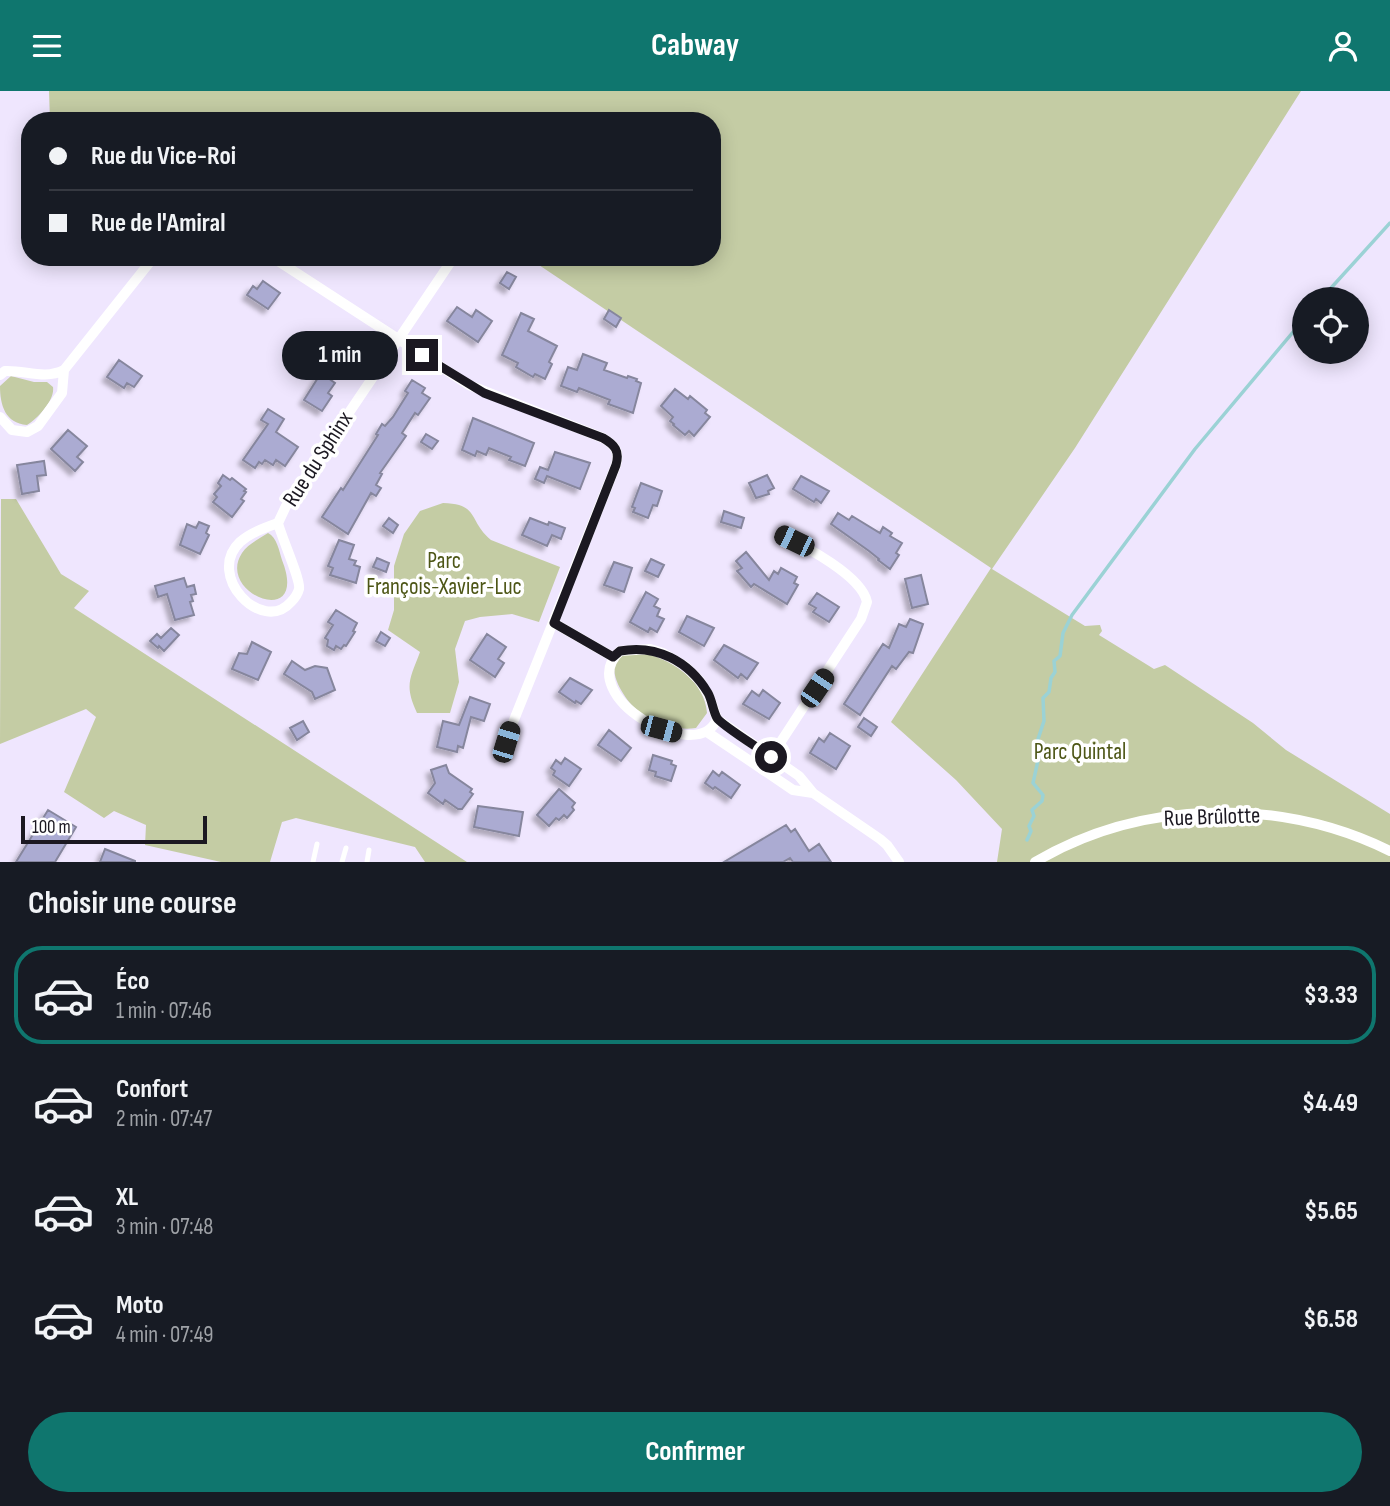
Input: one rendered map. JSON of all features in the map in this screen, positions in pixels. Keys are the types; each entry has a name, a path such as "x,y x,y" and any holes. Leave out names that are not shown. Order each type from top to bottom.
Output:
{"street":[{"path":"0,375 5,371 36,375 64,370 147,266"},
{"path":"286,266 476,389 603,438 617,450 616,465 512,725 505,755"},
{"name":"Rue du Sphinx","path":"278,523 298,577 299,588 289,605 280,610 264,611 256,609 244,600 232,586 228,570 231,555 242,540 278,523 294,494 448,266"},
{"path":"0,417 12,430 27,432 38,426 62,393 64,370"},
{"path":"763,769 861,619 867,602 860,586 810,550 781,535"},
{"path":"554,623 613,657"},
{"path":"717,719 714,726 707,731 692,735 675,733 642,720 617,697 609,678 613,657 620,651 650,649 676,659 700,681 717,719 799,776 813,793 880,839 899,862"},
{"path":"707,731 793,790 813,793"},
{"name":"Rue Brûlotte","path":"1035,862 1069,845 1119,827 1195,813 1248,813 1313,822 1336,828 1390,851"}],"lane":[{"path":"313,862 317,844"},
{"path":"342,862 346,848"},
{"path":"367,862 369,850"}],"green space":[{"name":"Parc Quintal","path":"49,91 1301,91 1075,448 992,569 1085,626 1100,625 1102,631 1099,635 1154,669 1165,665 1253,723 1286,750 1390,814 1390,862 997,862 1002,829 956,780 891,722 991,568 540,266 721,266 721,112 50,112"},
{"path":"11,376 34,382 47,382 53,387 49,403 27,425 13,421 5,412 1,400 0,386"},
{"path":"1,499 16,499 61,574 89,591 74,608 467,862 425,862 415,847 296,818 282,822 270,862 221,862 145,845 146,825 114,811 104,818 64,792 96,717 86,709 0,744"},
{"name":"Parc François-Xavier-Luc","path":"443,503 455,504 468,510 491,540 560,567 539,622 512,614 465,621 455,649 459,682 450,713 417,713 410,682 420,652 388,630 394,610 394,566 404,534 420,511"},
{"path":"268,533 277,545 287,582 284,595 275,600 262,599 250,592 241,581 237,568 244,550"},
{"path":"630,654 647,654 677,668 701,692 707,713 696,728 672,727 656,722 642,714 626,698 615,673 618,659"}],"building":[{"path":"507,272 516,277 509,289 500,283"},
{"path":"263,281 280,293 268,309 247,295 253,286 257,289"},
{"path":"457,307 472,317 476,310 492,321 478,342 447,321"},
{"path":"609,310 621,318 616,327 604,319"},
{"path":"521,313 534,319 528,331 557,346 545,379 535,374 533,377 516,367 518,363 502,355"},
{"path":"344,334 360,347 357,352 360,354 350,370 330,357"},
{"path":"583,354 607,363 604,370 637,379 636,381 641,383 633,413 608,404 610,400 579,388 577,392 561,386 568,367 577,370"},
{"path":"119,360 142,376 134,387 127,383 124,388 107,377"},
{"path":"321,373 335,383 328,393 332,396 322,411 304,400"},
{"path":"412,380 425,388 422,393 430,398 418,415 415,413 402,433 406,436 380,473 382,474 376,485 381,488 376,496 371,493 348,534 322,517 341,488 343,490 378,435 376,434 382,424 385,426 393,417 408,393 405,391"},
{"path":"675,389 688,399 690,396 707,410 705,413 710,417 694,436 689,431 685,435 673,425 670,421 673,417 661,406"},
{"path":"268,409 284,419 276,432 298,447 285,466 276,460 273,465 265,460 262,464 259,462 255,468 243,460 268,424 261,420"},
{"path":"473,418 534,443 525,466 489,448 486,455 477,451 475,456 462,450"},
{"path":"68,430 87,446 77,457 83,462 75,471 51,449"},
{"path":"426,434 438,441 432,449 421,442"},
{"path":"555,452 590,463 580,489 547,476 544,483 535,479 540,467 548,470"},
{"path":"44,461 46,475 37,476 39,491 22,494 17,465"},
{"path":"223,475 230,480 232,478 246,489 241,499 244,501 232,517 213,502"},
{"path":"767,475 774,488 768,491 769,494 756,498 749,483"},
{"path":"801,476 829,491 821,503 816,499 814,502 793,489"},
{"path":"641,483 662,491 657,506 653,505 648,518 633,512 635,508 632,507"},
{"path":"724,511 744,518 741,528 721,522"},
{"path":"838,513 849,520 852,516 880,533 883,527 892,533 890,536 902,543 896,553 899,555 890,569 831,524"},
{"path":"389,518 398,525 393,533 383,526"},
{"path":"530,518 565,528 561,539 552,535 547,546 522,535"},
{"path":"199,522 209,526 206,533 209,535 200,554 180,545 187,524 196,528"},
{"path":"339,540 354,545 349,559 356,561 354,565 360,567 356,583 330,575 333,568 328,566"},
{"path":"746,552 769,580 774,571 778,574 781,568 797,577 794,583 798,585 787,604 754,584 751,587 737,571 742,568 736,561"},
{"path":"377,558 389,563 386,572 373,567"},
{"path":"651,559 664,565 658,577 645,571"},
{"path":"614,562 632,568 624,592 604,585"},
{"path":"921,575 928,604 912,608 905,579"},
{"path":"184,578 187,587 194,585 196,594 191,595 193,601 190,602 194,615 175,620 167,594 158,597 155,586"},
{"path":"646,592 658,599 654,606 660,609 657,616 664,619 657,632 650,628 648,632 630,622"},
{"path":"817,593 839,607 829,622 813,612 816,608 809,604"},
{"path":"336,610 357,623 346,646 341,649 336,646 334,650 327,646 328,640 325,638 333,625 328,622"},
{"path":"687,616 714,628 704,646 679,632"},
{"path":"910,619 923,624 913,653 909,652 896,669 892,666 860,715 844,704 883,644 889,648 899,624 906,627"},
{"path":"171,628 179,635 164,651 150,641 157,634 161,638"},
{"path":"381,632 390,638 385,646 376,641"},
{"path":"487,634 506,647 498,659 504,663 495,677 470,660"},
{"path":"252,642 271,652 258,680 232,669 239,653 247,654"},
{"path":"724,645 758,663 747,679 741,674 738,678 714,660"},
{"path":"292,661 305,670 315,666 327,668 335,690 315,699 312,692 284,674"},
{"path":"570,678 592,690 581,704 559,692"},
{"path":"763,690 780,703 769,719 743,704 752,691 759,696"},
{"path":"470,697 490,704 484,721 471,717 463,748 458,746 457,752 437,747 443,721 459,725"},
{"path":"864,718 877,727 871,736 858,727"},
{"path":"303,721 309,732 297,740 290,728"},
{"path":"609,730 631,748 621,761 598,745"},
{"path":"830,733 850,746 836,769 810,753 819,738 824,742"},
{"path":"653,755 672,761 671,764 676,766 671,781 655,776 656,772 649,770"},
{"path":"565,758 581,769 569,786 553,775 555,771 551,768 556,760 561,764"},
{"path":"446,765 449,773 472,789 470,792 473,794 462,809 445,800 443,804 428,793 435,783 431,770"},
{"path":"713,771 719,776 722,772 740,785 731,798 705,783"},
{"path":"559,789 575,803 572,807 574,810 567,818 564,815 559,820 556,818 549,826 537,815"},
{"path":"478,806 523,812 519,836 474,827"},
{"path":"48,810 76,827 55,862 16,862"},
{"path":"786,825 791,832 795,829 809,851 819,844 831,862 793,862 790,858 783,862 724,862"},
{"path":"105,849 135,861 135,862 100,862"}],"waterway":[{"path":"1332,287 1390,223"},
{"path":"1027,840 1034,816 1032,810 1042,801 1043,795 1033,783 1039,756 1037,742 1044,721 1043,698 1049,692 1051,678 1055,672 1054,661 1060,656 1063,633 1072,615 1195,449 1292,333"}],"route":[{"path":"422,355 484,393 603,438 612,444 617,450 616,465 554,623 613,657 628,649 650,649 676,659 700,681 717,719 771,757"}]}
